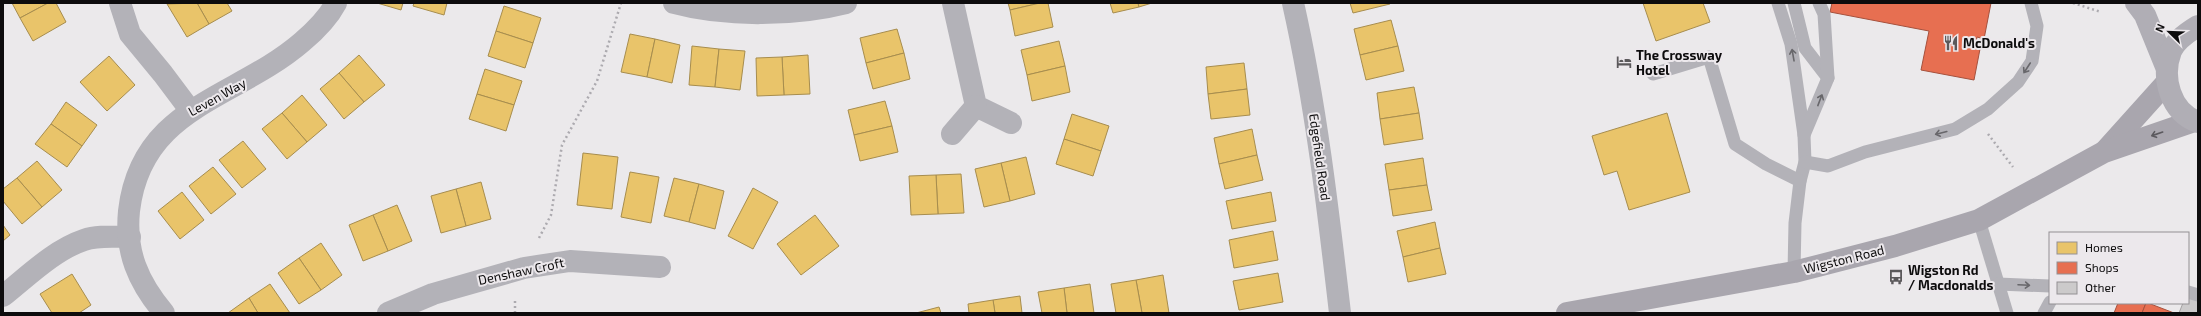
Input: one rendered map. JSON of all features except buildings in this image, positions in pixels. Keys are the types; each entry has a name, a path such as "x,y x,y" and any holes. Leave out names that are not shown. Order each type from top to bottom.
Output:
{"highway":[{"path":"2136,3 2145,15 2167,75 2176,105 2196,122"},
{"path":"2167,75 2172,50 2185,34 2198,26"}],"street":[{"path":"120,3 130,34 190,110"},
{"name":"Leven Way","path":"164,313 138,277 130,252 128,218 132,189 141,166 154,144 190,110 248,80 284,58 313,32 336,3"},
{"path":"674,3 729,13 772,7 825,8 846,3"},
{"path":"953,3 976,106"},
{"name":"Edgefield Road","path":"1293,3 1308,72 1328,209 1340,313"},
{"name":"Wigston Road","path":"2104,152 2167,75"},
{"path":"976,106 1011,123"},
{"path":"952,134 976,106"},
{"name":"Wigston Road","path":"1567,313 1641,307 1794,272 1894,246 1978,220 2104,152 2196,122"},
{"path":"3,296 56,254 83,240 97,237 130,238"},
{"name":"Denshaw Croft","path":"388,313 433,294 524,268 570,261 660,267"}],"lane":[{"path":"1778,3 1791,44 1804,135 1805,162 1800,181 1795,223 1794,272"},
{"path":"1794,3 1805,48 1828,78"},
{"path":"1804,135 1812,120 1828,78 1824,14 1819,3"},
{"path":"1805,162 1828,166 1865,152 1955,130 1976,117 2018,82 2032,61 2037,26 2031,3"},
{"path":"1653,74 1708,57 1735,144 1766,164 1800,181"},
{"path":"1978,220 2007,313"},
{"path":"1998,284 2049,286"},
{"path":"2044,313 2049,304"}],"path":[{"path":"515,313 515,297 524,268 550,215 562,145 598,81 621,3"},
{"path":"2073,3 2101,12"},
{"path":"1976,117 2013,167"}],"place":[{"name":"McDonald's","path":"1951,43"},
{"name":"The Crossway Hotel","path":"1624,62"},
{"name":"Wigston Rd / Macdonalds","path":"1896,277"}]}
